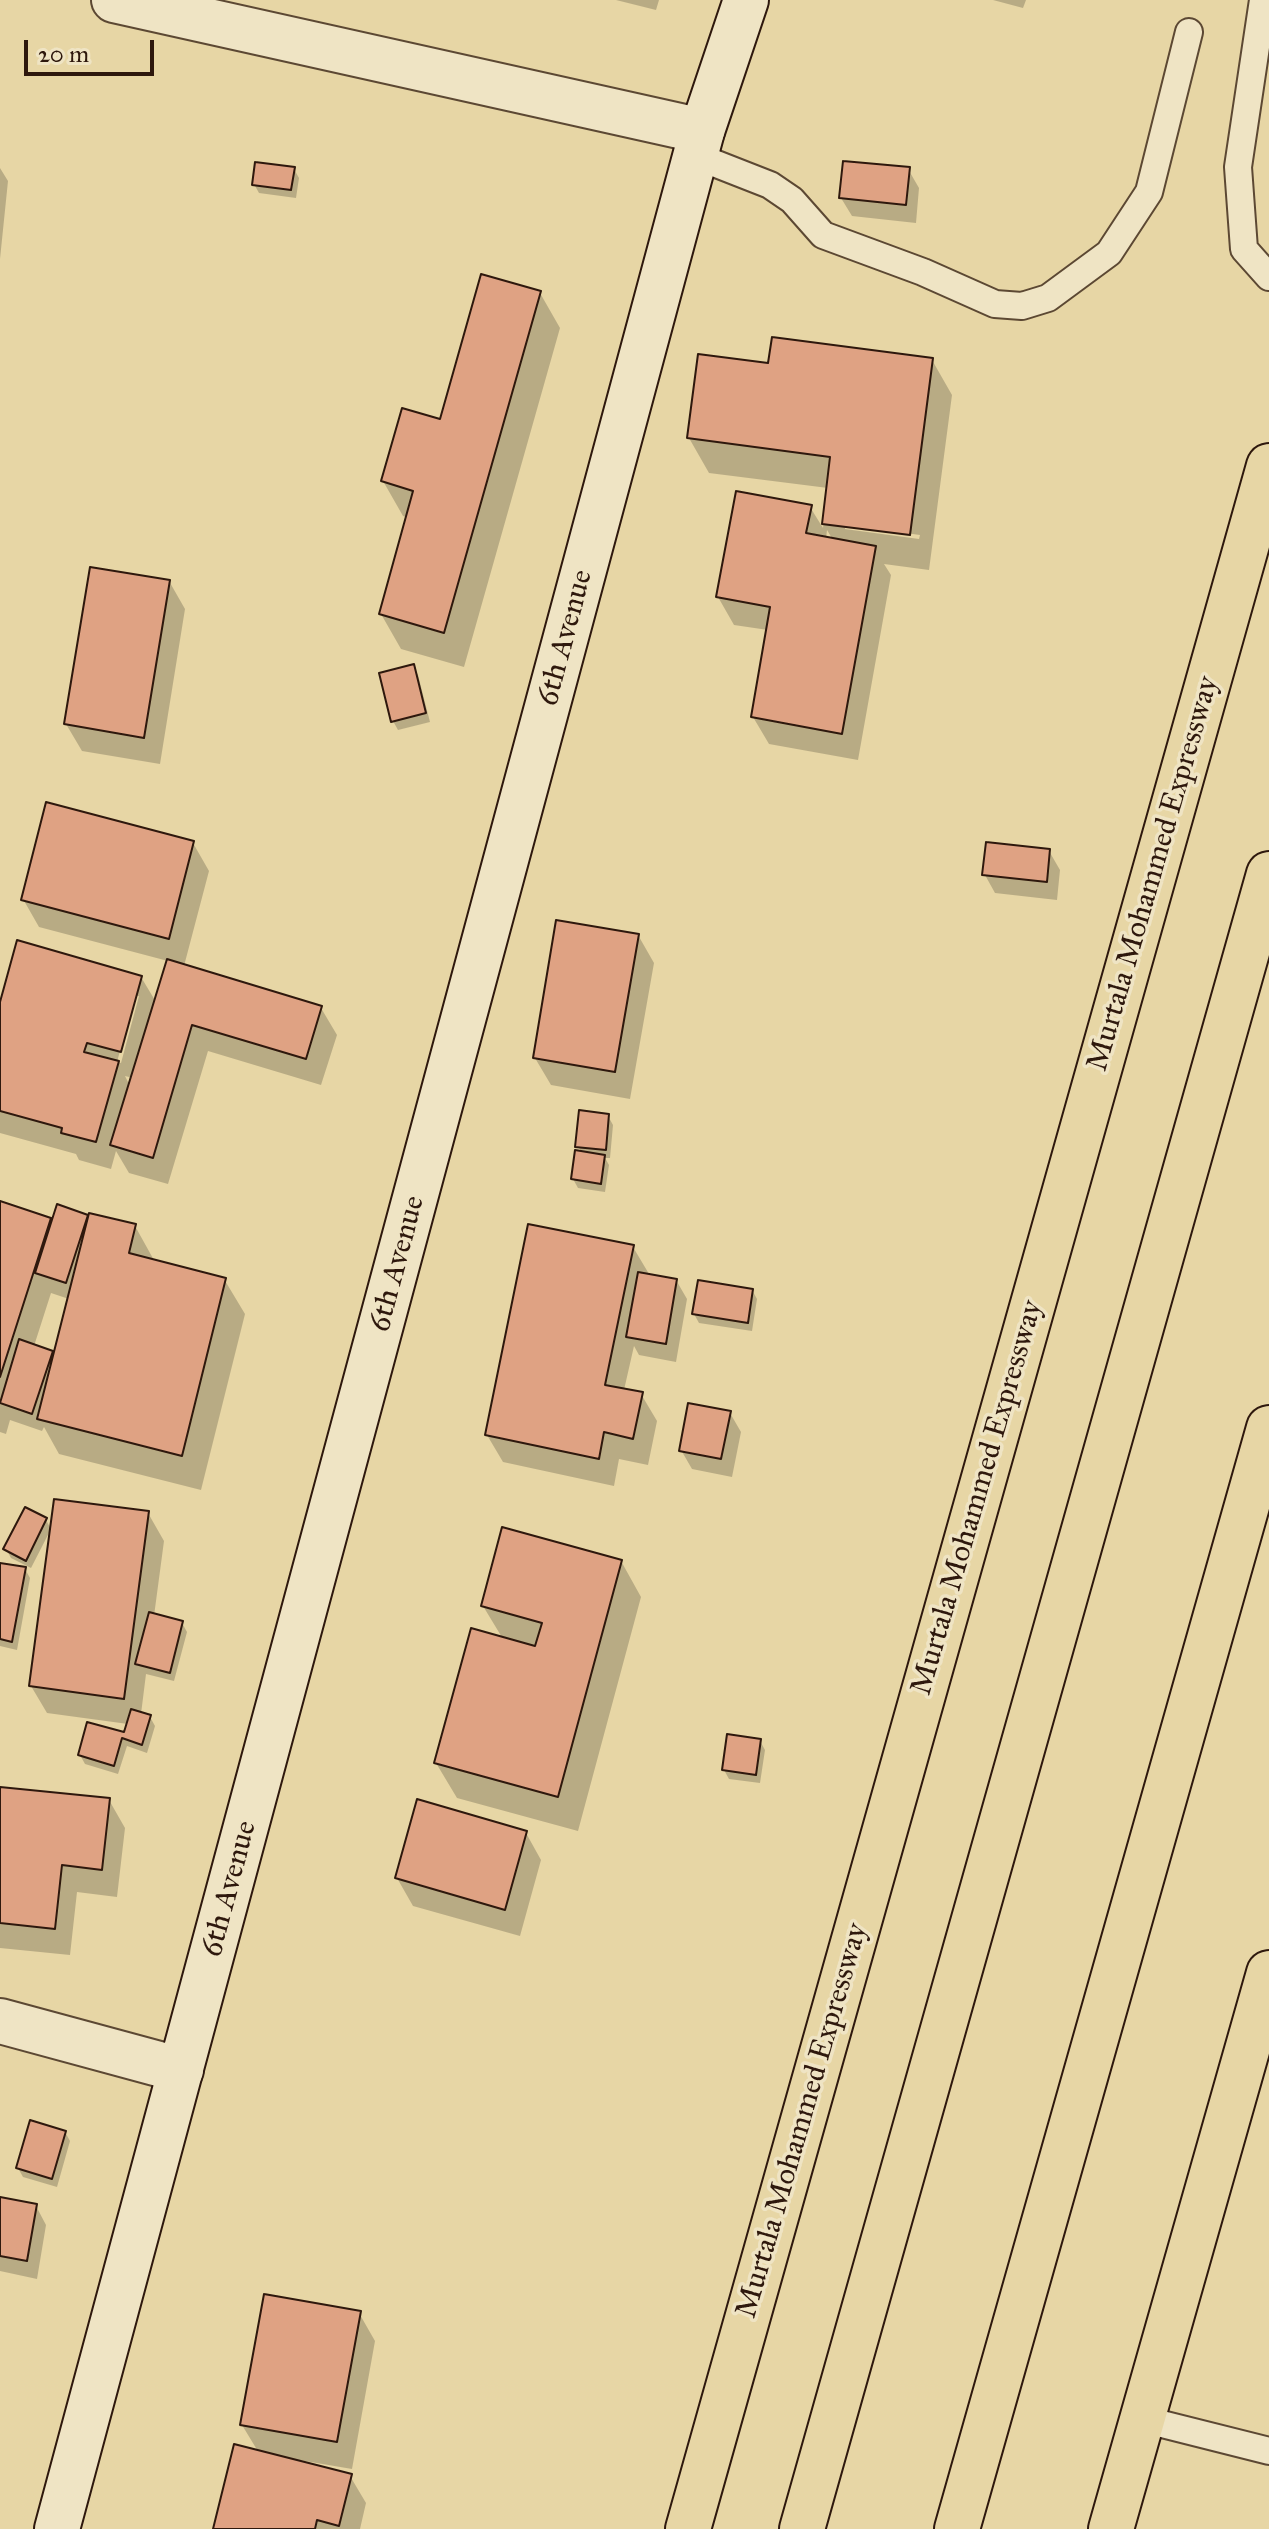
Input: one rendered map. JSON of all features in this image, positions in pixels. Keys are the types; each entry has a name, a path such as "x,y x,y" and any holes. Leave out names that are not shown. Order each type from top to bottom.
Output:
{"highway":[{"name":"Murtala Mohammed Expressway","path":"688,2529 1269,466"},
{"path":"802,2529 1269,874"},
{"path":"957,2529 1269,1428"},
{"path":"1111,2529 1269,1973"}],"street":[{"path":"114,0 699,144"},
{"name":"6th Avenue","path":"57,2529 699,144 746,0"},
{"path":"0,2021 181,2070"}],"lane":[{"path":"1263,0 1238,167 1244,249 1269,277"},
{"path":"699,144 792,200 823,235 923,272 995,304 1022,306 1048,298 1109,253 1149,192 1189,32"},
{"path":"1142,2419 1269,2451"}],"building":[{"path":"843,161 910,167 906,205 839,198"},
{"path":"255,162 295,167 291,190 252,185"},
{"path":"481,274 541,291 444,633 379,614 413,491 381,481 402,408 440,419"},
{"path":"772,337 933,358 910,535 822,524 830,457 687,438 698,354 768,363"},
{"path":"736,491 812,505 806,533 876,546 842,734 751,717 770,607 716,597"},
{"path":"90,567 170,580 144,738 64,724"},
{"path":"414,664 426,713 391,722 379,673"},
{"path":"46,802 194,841 169,939 21,900"},
{"path":"986,842 1050,849 1047,882 982,875"},
{"path":"556,920 639,934 615,1072 533,1058"},
{"path":"17,940 142,976 121,1052 87,1043 84,1052 119,1061 96,1142 61,1133 62,1128 0,1111 0,1002"},
{"path":"167,959 322,1006 306,1059 192,1025 153,1158 110,1145"},
{"path":"579,1110 609,1114 606,1150 575,1147"},
{"path":"575,1150 605,1155 601,1184 571,1179"},
{"path":"0,1201 51,1218 0,1377"},
{"path":"57,1204 88,1215 66,1283 35,1273"},
{"path":"89,1213 136,1224 129,1253 226,1278 182,1456 37,1419"},
{"path":"528,1224 634,1245 605,1385 643,1392 633,1439 604,1432 599,1459 485,1435"},
{"path":"638,1272 677,1279 666,1344 626,1337"},
{"path":"698,1280 753,1289 748,1323 692,1314"},
{"path":"19,1339 53,1351 32,1414 0,1403"},
{"path":"688,1403 731,1411 721,1459 679,1451"},
{"path":"54,1499 149,1511 124,1699 29,1686"},
{"path":"25,1507 47,1518 26,1561 3,1549"},
{"path":"502,1527 622,1560 558,1797 434,1763 471,1628 535,1646 542,1623 481,1606"},
{"path":"0,1563 26,1567 12,1642 0,1639"},
{"path":"149,1612 183,1621 170,1673 135,1664"},
{"path":"131,1709 151,1715 142,1745 122,1738 114,1766 78,1755 87,1722 124,1732"},
{"path":"727,1734 761,1739 756,1775 722,1770"},
{"path":"0,1787 110,1798 102,1870 62,1865 55,1929 0,1923"},
{"path":"417,1799 527,1831 505,1910 395,1878"},
{"path":"30,2120 66,2131 52,2179 16,2168"},
{"path":"0,2197 37,2204 27,2261 0,2256"},
{"path":"264,2294 361,2311 337,2442 240,2425"},
{"path":"234,2444 352,2474 339,2526 317,2520 315,2529 213,2529"}]}
